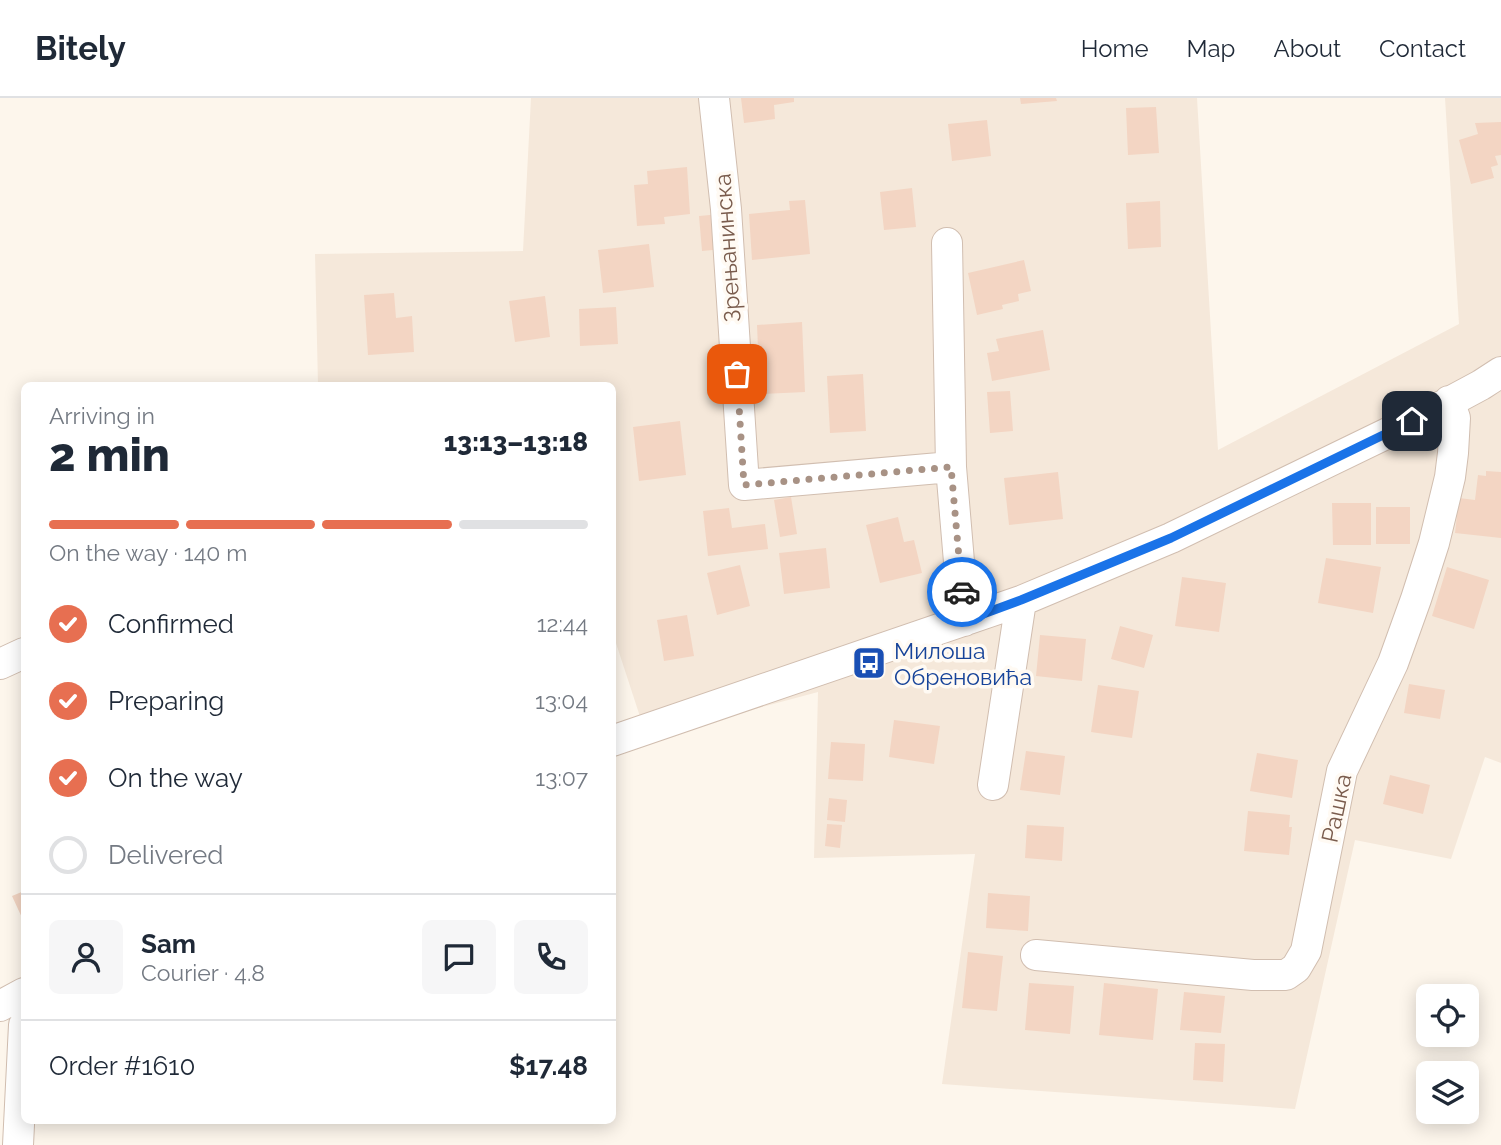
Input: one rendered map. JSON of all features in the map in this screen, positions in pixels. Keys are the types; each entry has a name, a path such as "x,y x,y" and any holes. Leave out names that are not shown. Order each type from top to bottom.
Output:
{"street":[{"name":"Зрењанинска","path":"714,98 726,209 744,485 951,467"},
{"path":"947,243 951,467 964,621"},
{"path":"616,740 964,621 1171,538 1427,414 1501,372"},
{"name":"Рашка","path":"1036,955 1253,975 1286,975 1296,968 1306,951 1313,922 1342,771 1393,663 1434,543 1453,453 1455,418 1449,401"},
{"path":"993,785 1021,600"},
{"path":"0,664 21,654"},
{"path":"0,1006 21,995"},
{"path":"18,1145 21,1085"}],"shaded area":[{"path":"531,98 1197,98 1218,450 1459,324 1445,98 1501,98 1501,763 1485,757 1451,859 1355,840 1295,1109 942,1084 975,854 814,858 818,692 647,738 616,643 616,382 318,382 315,254 523,251"}],"building":[{"path":"741,98 794,98 794,102 774,105 775,119 744,123"},
{"path":"1020,98 1056,98 1057,101 1021,104"},
{"path":"1156,107 1159,153 1128,155 1126,108"},
{"path":"987,120 991,156 952,161 948,124"},
{"path":"1501,122 1501,155 1495,156 1498,165 1491,167 1494,178 1471,184 1459,140 1478,134 1475,123"},
{"path":"687,167 690,214 664,217 665,224 637,226 634,185 648,184 647,171"},
{"path":"912,188 916,227 884,230 880,192"},
{"path":"805,200 810,254 752,260 749,214 790,210 789,201"},
{"path":"1160,201 1161,247 1128,249 1126,203"},
{"path":"721,214 724,249 702,251 699,216"},
{"path":"649,244 654,287 603,293 598,250"},
{"path":"1024,260 1031,291 1018,294 1019,301 1002,305 1003,309 977,315 968,273"},
{"path":"394,293 396,318 412,316 414,352 368,355 364,295"},
{"path":"545,296 550,337 515,342 509,301"},
{"path":"616,307 618,344 580,346 579,309"},
{"path":"802,322 805,392 760,394 757,325"},
{"path":"1043,330 1050,370 992,381 987,353 999,351 996,339"},
{"path":"863,374 866,431 830,433 827,376"},
{"path":"1010,391 1013,431 990,433 987,392"},
{"path":"680,421 686,475 639,481 633,427"},
{"path":"1486,471 1501,472 1501,538 1455,533 1459,498 1475,500 1478,475 1486,476"},
{"path":"1058,472 1063,519 1009,525 1004,478"},
{"path":"791,497 797,534 780,537 774,500"},
{"path":"1332,503 1371,503 1371,545 1333,545"},
{"path":"1376,507 1410,507 1410,544 1376,544"},
{"path":"729,508 732,528 765,524 768,549 708,556 703,511"},
{"path":"898,517 904,542 914,540 922,573 880,583 866,525"},
{"path":"826,548 830,588 784,594 779,553"},
{"path":"1326,558 1381,567 1373,613 1318,603"},
{"path":"740,565 750,606 717,615 707,573"},
{"path":"1447,567 1489,580 1474,629 1432,616"},
{"path":"1182,577 1226,583 1219,632 1175,626"},
{"path":"687,615 694,656 664,661 657,620"},
{"path":"1120,626 1153,635 1144,668 1111,659"},
{"path":"1040,635 1086,639 1082,681 1036,676"},
{"path":"1409,684 1445,690 1440,719 1404,713"},
{"path":"1098,685 1139,691 1132,738 1091,732"},
{"path":"894,720 940,726 934,764 889,757"},
{"path":"831,742 865,744 863,781 828,779"},
{"path":"1026,751 1065,756 1060,795 1020,790"},
{"path":"1257,753 1298,760 1292,798 1250,791"},
{"path":"1390,775 1430,785 1423,814 1383,804"},
{"path":"829,798 847,800 845,822 827,820"},
{"path":"1248,811 1290,815 1289,827 1292,827 1289,855 1244,851"},
{"path":"827,824 842,825 840,848 825,846"},
{"path":"1027,825 1064,827 1062,861 1025,858"},
{"path":"21,892 21,916 12,896"},
{"path":"988,893 1030,896 1028,931 986,928"},
{"path":"968,952 1003,956 997,1011 962,1008"},
{"path":"1029,983 1074,986 1070,1034 1025,1030"},
{"path":"1104,983 1158,989 1153,1040 1099,1035"},
{"path":"1184,992 1225,996 1221,1033 1180,1030"},
{"path":"1195,1043 1225,1044 1223,1082 1193,1080"}],"way so far":[{"path":"737,374 744,485 951,467 962,592"}],"place":[{"name":"Милоша Обреновића","path":"869,663"}],"route":[{"path":"962,592 964,621 1171,538 1412,421"}]}
